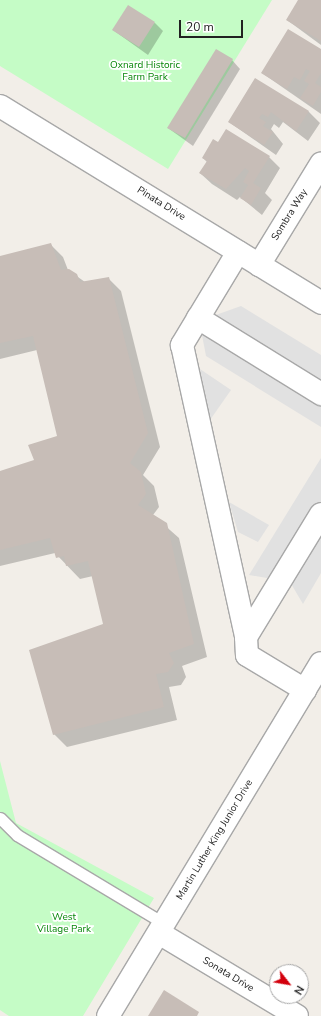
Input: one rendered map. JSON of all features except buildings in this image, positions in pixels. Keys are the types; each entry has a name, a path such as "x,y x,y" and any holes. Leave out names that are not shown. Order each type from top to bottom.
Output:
{"street":[{"name":"Pinata Drive","path":"0,106 321,303"},
{"name":"Sombra Way","path":"259,265 321,164"},
{"path":"238,252 182,345 246,637 246,654 305,690"},
{"path":"198,318 321,394"},
{"path":"246,637 321,514"},
{"name":"Martin Luther King Junior Drive","path":"108,1016 321,663"},
{"name":"Sonata Drive","path":"162,928 297,1016"}],"lane":[{"path":"0,818 17,835 162,928"}],"green space":[{"name":"Oxnard Historic Farm Park","path":"0,0 272,0 168,169 0,66"},
{"name":"West Village Park","path":"0,761 16,823 154,898 83,1016 9,1016 0,1010"}],"shaded area":[{"path":"241,306 321,355 321,427 206,356 202,335 213,316"},
{"path":"200,369 231,390 210,420"},
{"path":"321,458 321,573 303,604 290,582 249,575"},
{"path":"229,502 269,525 258,542 238,532"}]}
